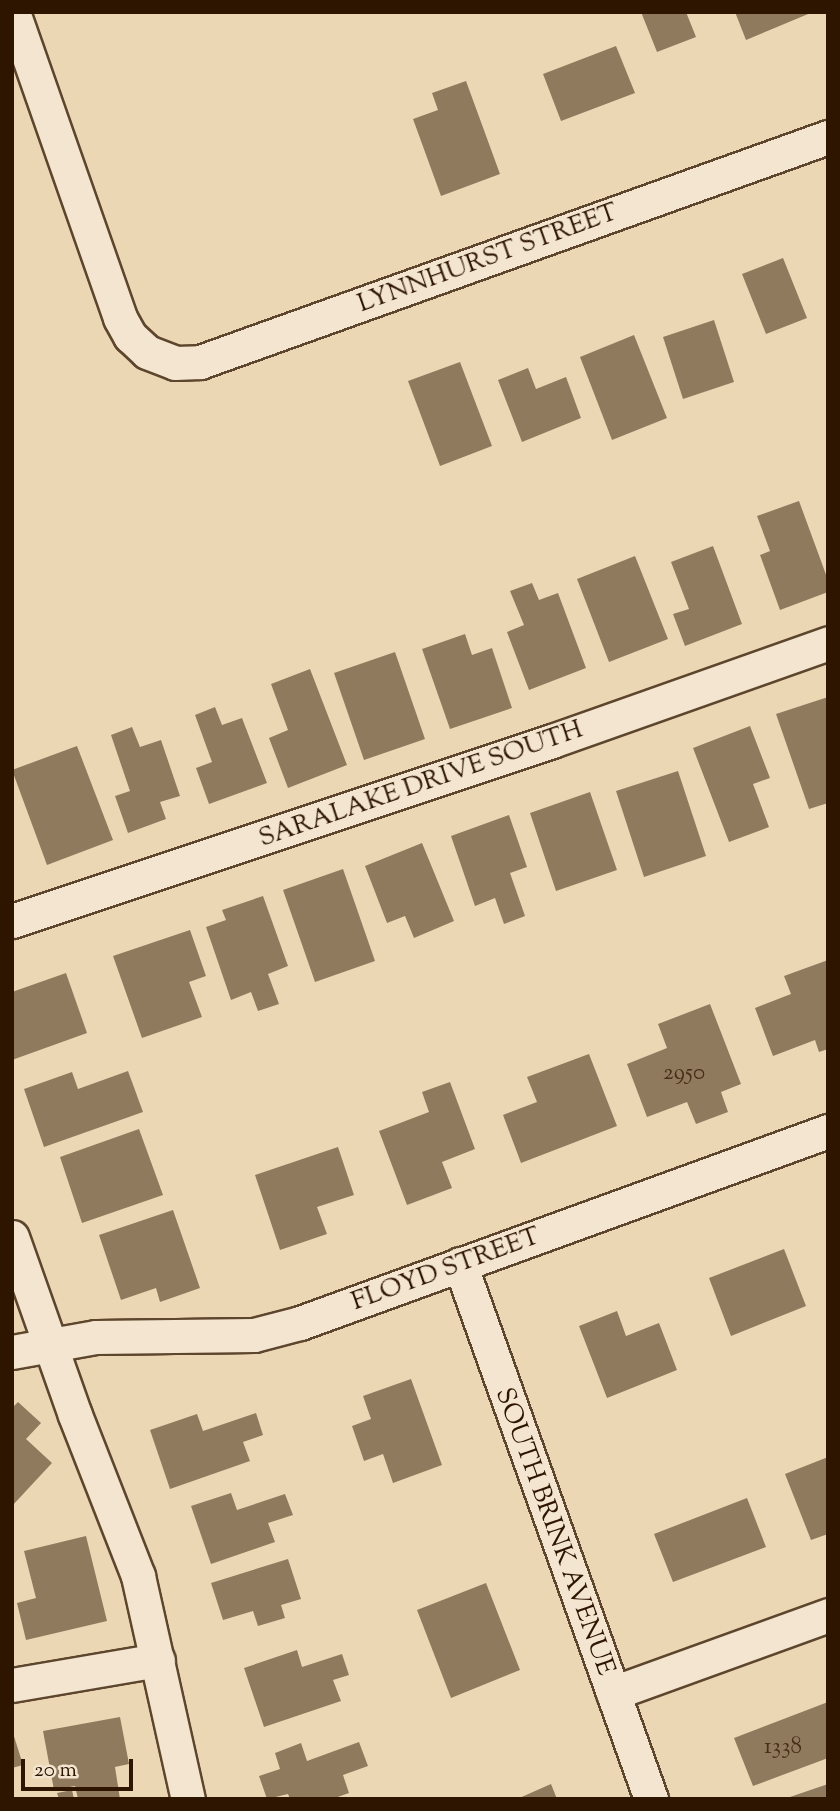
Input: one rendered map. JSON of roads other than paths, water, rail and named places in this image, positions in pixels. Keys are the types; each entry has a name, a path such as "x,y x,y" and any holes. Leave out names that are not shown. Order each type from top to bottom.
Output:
{"street":[{"name":"LYNNHURST STREET","path":"13,12 120,318 130,336 147,352 176,363 200,362 828,137"},
{"name":"SARALAKE DRIVE SOUTH","path":"12,921 552,741 828,643"},
{"name":"FLOYD STREET","path":"12,1352 96,1337 254,1335 300,1323 828,1131"},
{"path":"12,1237 75,1415 138,1576 188,1799"},
{"name":"SOUTH BRINK AVENUE","path":"460,1264 487,1347 651,1799"},
{"path":"613,1693 828,1615"},
{"path":"12,1685 158,1660"}]}
